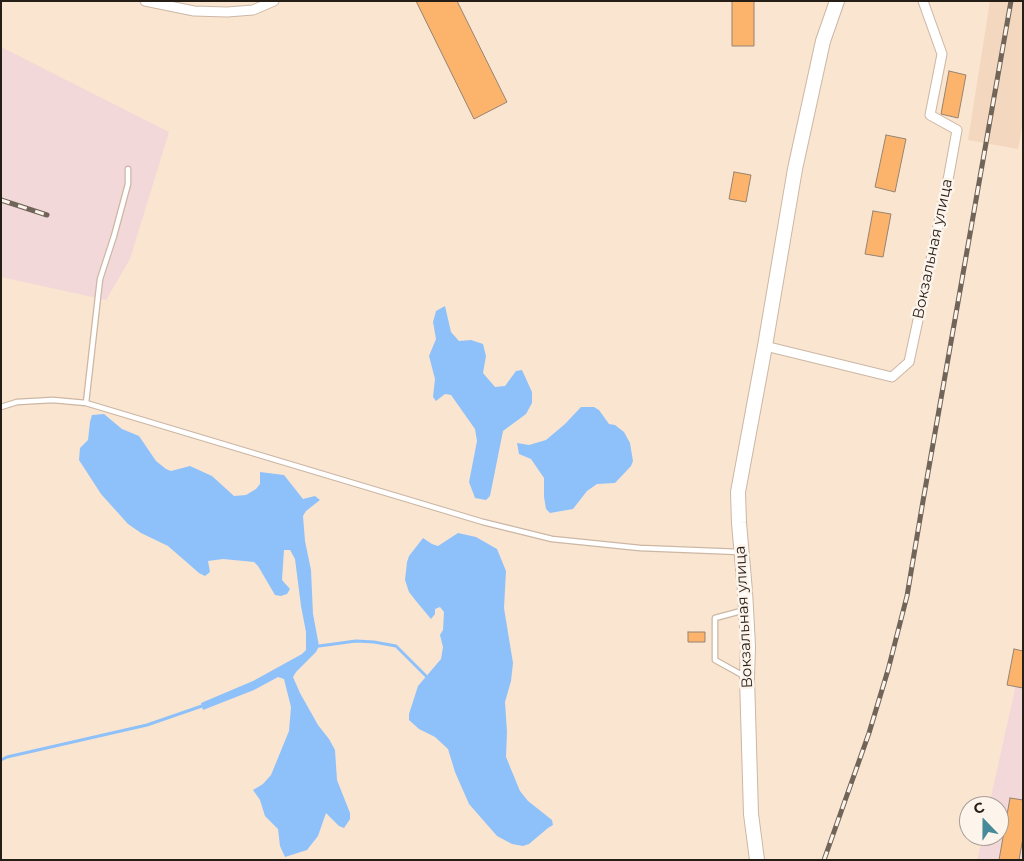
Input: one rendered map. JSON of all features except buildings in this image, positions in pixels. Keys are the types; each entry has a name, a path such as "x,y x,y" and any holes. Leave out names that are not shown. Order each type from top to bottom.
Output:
{"street":[{"path":"145,1 194,10 227,12 253,10 274,1"},
{"name":"Вокзальная улица","path":"756,860 751,814 747,678 748,646 738,492 795,169 824,41 837,1"},
{"name":"Вокзальная улица","path":"765,346 892,377 909,362 957,130 930,115 942,54 923,1"}],"lane":[{"path":"86,403 100,279 128,184 128,169"},
{"path":"1,407 18,402 53,400 86,403 483,522 552,539 640,548 741,552"},
{"path":"746,609 715,618 715,660 747,678"}],"shaded area":[{"path":"990,1 1023,1 1023,123 1018,149 968,140"},
{"path":"1,47 169,132 130,259 106,300 1,277"},
{"path":"1023,653 1023,860 977,860 980,846 1009,846 1009,796 991,796"}],"water":[{"path":"445,306 451,332 459,341 471,340 483,344 486,356 483,373 495,387 505,386 516,371 522,370 532,392 532,403 526,414 503,431 490,496 486,500 475,498 469,482 477,441 475,429 451,395 445,394 436,401 433,397 435,379 429,356 436,339 433,322 436,311"},
{"path":"581,407 594,407 599,410 609,424 615,425 624,432 630,443 633,461 631,466 615,483 597,484 587,491 573,509 550,513 546,509 544,478 531,459 519,454 517,443 529,445 546,440"},
{"path":"104,414 122,429 139,436 156,461 171,471 190,466 212,476 234,496 246,495 256,489 260,484 260,472 284,475 303,499 315,496 320,500 306,511 303,516 305,541 311,570 313,614 319,646 316,652 293,677 318,725 335,750 337,780 350,813 350,819 344,828 339,826 326,813 318,836 307,850 285,857 280,846 278,829 265,816 260,800 253,790 263,784 271,775 289,731 291,707 284,679 278,677 254,690 203,710 201,703 253,681 306,650 306,632 295,559 290,550 284,550 282,580 290,589 287,594 275,595 254,562 223,559 208,561 210,572 205,576 168,546 141,533 128,524 101,494 79,460 80,448 88,440 92,415"},
{"path":"458,533 476,537 497,549 506,571 504,608 513,663 511,681 505,702 506,757 520,791 528,801 552,820 553,825 529,844 523,846 512,844 497,836 469,804 455,772 448,749 435,737 419,729 409,720 409,714 418,686 441,659 443,647 440,635 443,630 444,612 440,607 435,609 435,614 431,619 409,592 405,580 407,562 409,556 423,538 438,546"}],"waterway":[{"path":"319,646 356,641 396,646 426,676"},
{"path":"1,760 7,757 147,725 202,706"}],"railway":[{"path":"824,860 869,733 907,596 1011,1"},
{"path":"1,200 47,215"}]}
